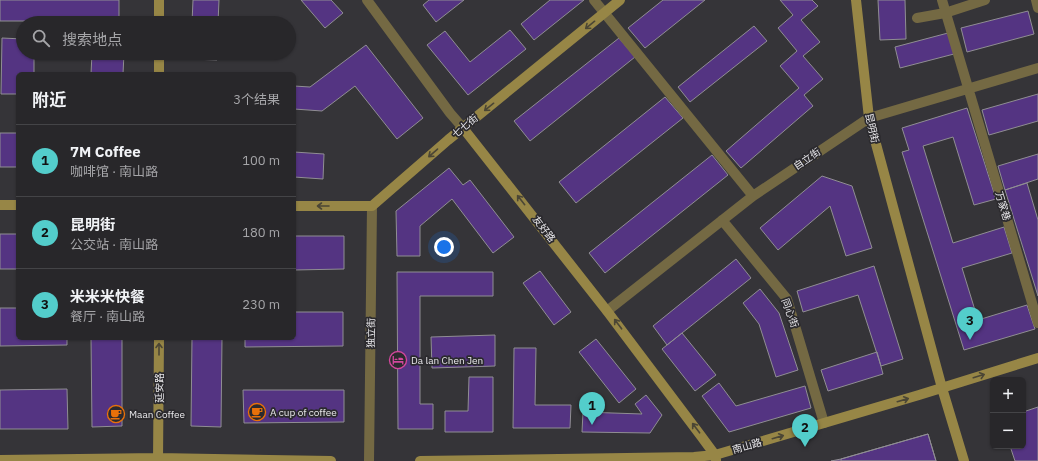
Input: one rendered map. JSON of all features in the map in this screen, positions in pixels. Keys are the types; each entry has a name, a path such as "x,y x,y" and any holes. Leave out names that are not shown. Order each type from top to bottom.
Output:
{"main road":[{"path":"159,0 159,16"},
{"name":"七七街","path":"372,206 463,128 620,0"},
{"name":"昆明街","path":"856,0 869,118 942,388 964,461"},
{"path":"159,60 159,72"},
{"name":"友好路","path":"463,128 607,310 716,458"},
{"path":"0,205 16,205"},
{"path":"296,206 372,206"},
{"name":"延安路","path":"158,459 159,340"},
{"name":"南山路","path":"420,461 716,458 824,423 1038,358"},
{"path":"0,460 158,459 331,461"}],"street":[{"name":"友好路","path":"367,0 450,113 463,128"},
{"path":"594,0 753,196"},
{"name":"万家巷","path":"942,0 1038,323"},
{"path":"917,18 946,13 985,0"},
{"path":"1036,0 1038,8"},
{"name":"自立街","path":"607,310 753,196 869,118 1038,68"},
{"name":"独立街","path":"369,461 372,206"},
{"name":"同心街","path":"722,220 787,299 824,423"}],"building":[{"path":"0,0 119,0 119,16 16,16 16,21 0,21"},
{"path":"193,0 219,0 218,16 192,16"},
{"path":"301,0 331,0 343,13 325,28"},
{"path":"429,0 464,0 436,22 423,5"},
{"path":"550,0 584,0 534,40 521,24"},
{"path":"663,0 705,0 645,48 628,28"},
{"path":"780,0 812,0 818,6 801,20 820,42 803,56 823,79 804,95 813,106 741,168 726,151 799,88 780,66 797,51 778,28 793,15"},
{"path":"878,0 905,0 906,39 880,40"},
{"path":"1028,11 1034,34 967,52 961,28"},
{"path":"754,26 767,41 690,102 678,87"},
{"path":"510,30 526,49 468,95 427,45 445,31 470,62"},
{"path":"948,33 954,54 900,68 895,47"},
{"path":"2,38 16,39 16,60 34,60 34,72 16,72 16,94 1,94"},
{"path":"619,38 635,57 530,141 514,121"},
{"path":"366,45 423,118 397,139 355,86 322,111 296,109 296,86 310,87"},
{"path":"92,60 124,60 123,72 91,72"},
{"path":"1038,94 1038,121 989,135 982,110"},
{"path":"665,97 683,118 576,203 559,182"},
{"path":"967,108 996,199 974,205 953,137 923,146 953,243 1004,227 1012,253 962,268 978,320 1027,305 1035,329 964,350 902,152 909,150 902,128"},
{"path":"0,133 16,133 16,167 0,167"},
{"path":"296,152 324,154 323,179 296,177"},
{"path":"1038,154 1038,179 1005,190 998,166"},
{"path":"712,155 728,175 605,273 589,253"},
{"path":"449,168 463,185 470,180 514,237 493,253 452,199 420,226 420,256 397,256 396,211"},
{"path":"822,176 852,186 872,248 846,256 830,206 778,250 760,228"},
{"path":"1027,183 1038,220 1038,296 1005,190"},
{"path":"0,234 16,234 16,269 0,269"},
{"path":"296,236 344,236 344,269 296,270"},
{"path":"736,259 751,278 667,345 653,326"},
{"path":"874,266 903,359 881,366 858,295 803,312 797,291"},
{"path":"540,271 571,312 554,325 523,283"},
{"path":"397,272 493,272 493,296 420,296 420,404 433,404 433,429 398,429"},
{"path":"760,289 779,313 798,370 776,377 759,324 743,303"},
{"path":"0,308 16,308 16,340 67,340 67,345 0,346"},
{"path":"296,312 343,312 343,346 245,347 245,340 296,340"},
{"path":"682,333 716,375 695,391 662,349"},
{"path":"495,335 495,366 432,368 431,337"},
{"path":"596,339 636,389 619,403 579,352"},
{"path":"91,340 122,340 122,426 92,427"},
{"path":"192,340 222,340 221,427 191,426"},
{"path":"514,348 536,348 535,405 571,405 570,428 513,428"},
{"path":"877,352 883,374 828,391 821,370"},
{"path":"469,377 493,377 493,432 445,432 445,411 468,411"},
{"path":"719,383 736,406 805,386 811,408 729,432 702,396"},
{"path":"67,389 68,429 0,429 0,390"},
{"path":"243,390 344,390 344,422 244,423"},
{"path":"646,395 662,415 650,433 582,432 583,412 642,414 635,404"},
{"path":"1038,407 1038,461 1015,461 1011,449 1026,449 1026,411"},
{"path":"928,434 936,461 841,461 841,459"},
{"path":"928,434 936,461 831,461 841,459"}],"place":[{"name":"米米米快餐","path":"970,340"},
{"name":"Da lan Chen Jen","path":"398,360"},
{"name":"A cup of coffee","path":"257,412"},
{"name":"Maan Coffee","path":"116,414"},
{"name":"7M Coffee","path":"592,425"},
{"name":"昆明街","path":"805,447"}]}
